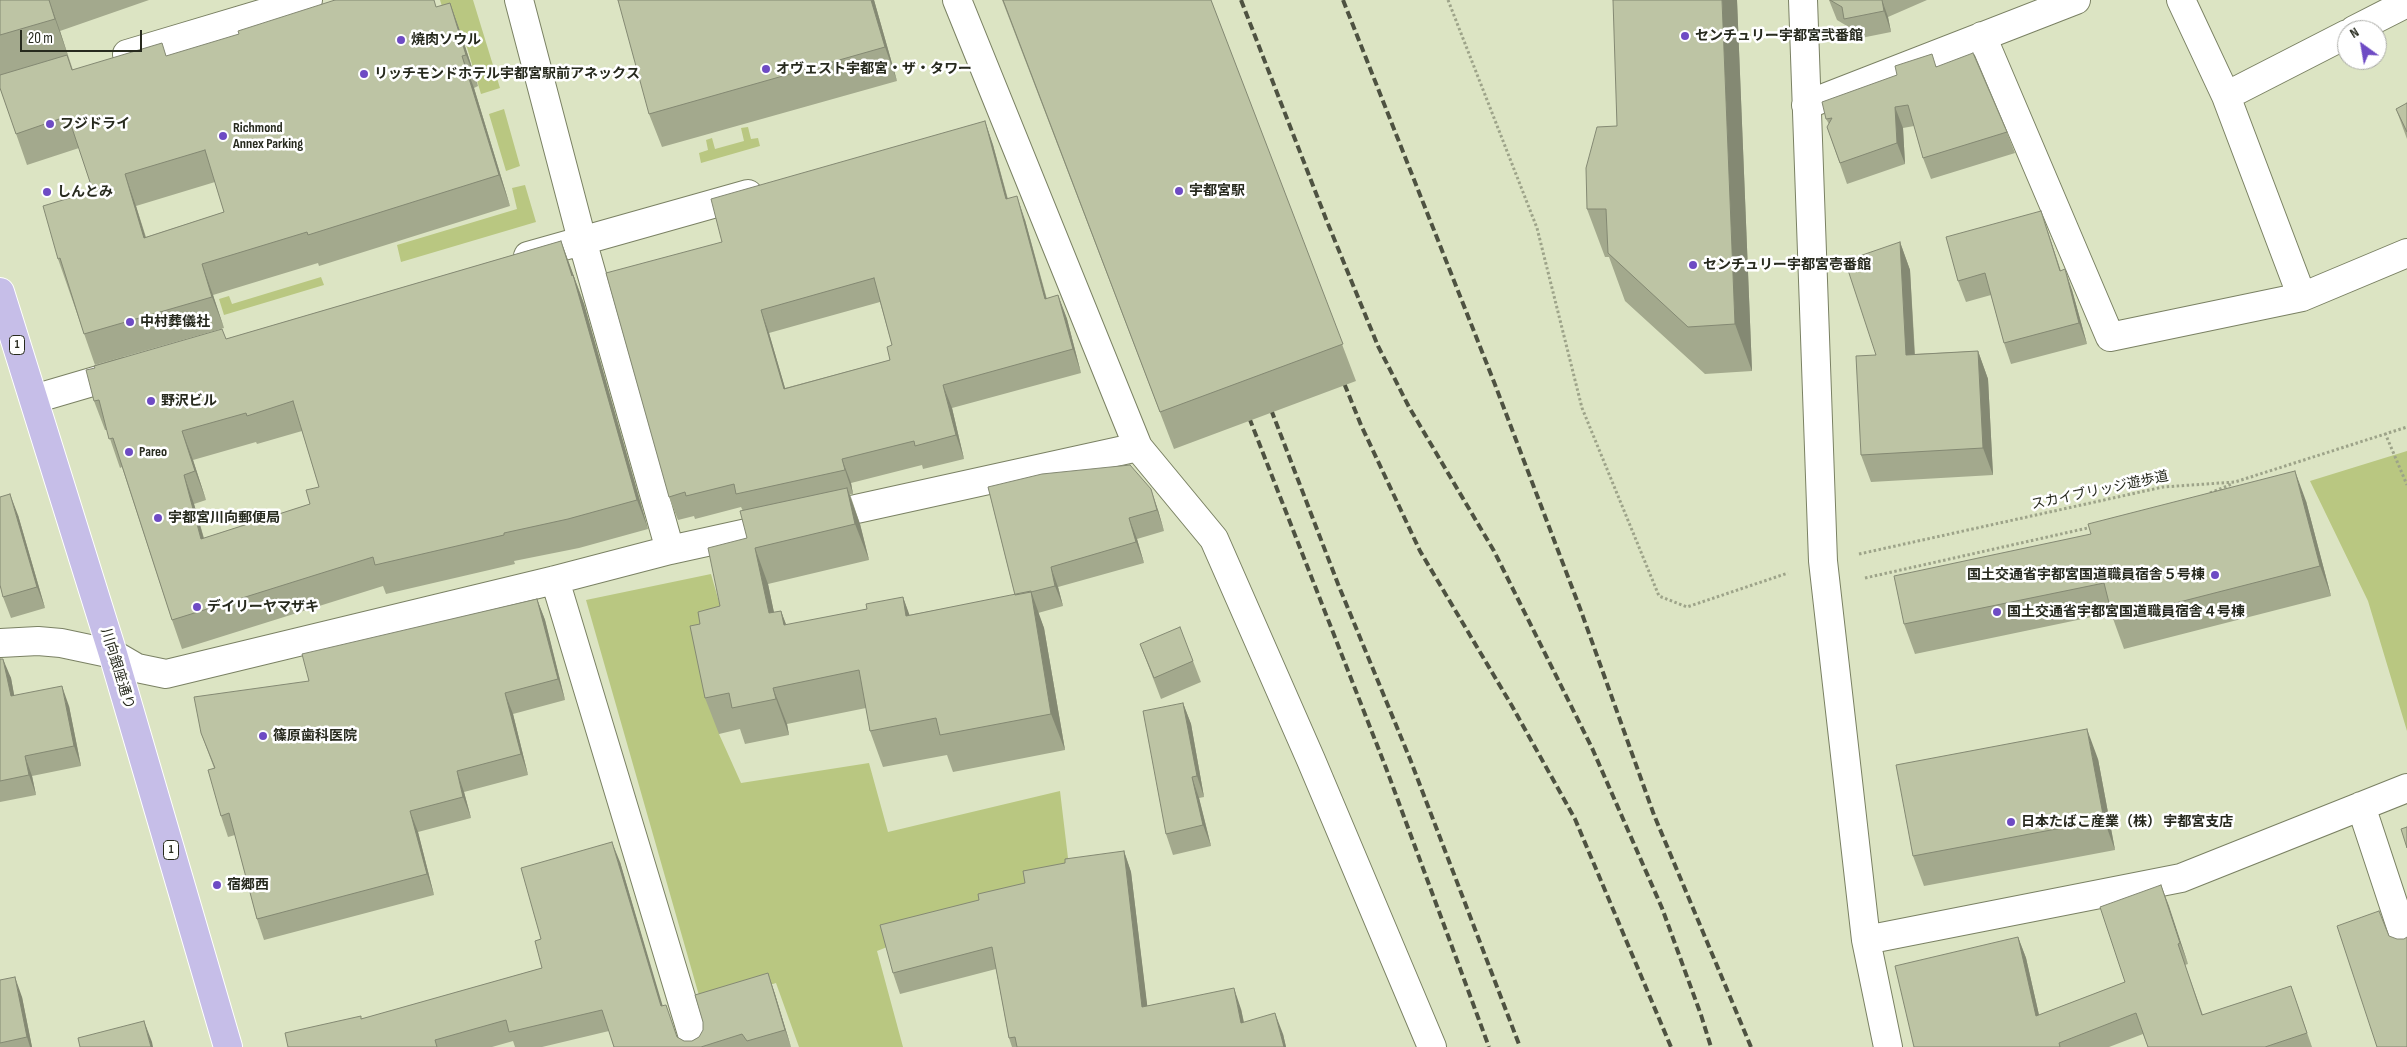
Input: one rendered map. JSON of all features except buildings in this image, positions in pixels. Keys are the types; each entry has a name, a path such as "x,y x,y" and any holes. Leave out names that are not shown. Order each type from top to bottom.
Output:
{"main road":[{"name":"川向銀座通り","path":"0,292 113,654 228,1047"}],"street":[{"path":"103,62 308,0"},
{"path":"519,0 582,240 670,550"},
{"path":"957,0 1138,447 1214,540 1311,760 1424,1044"},
{"path":"1803,0 1823,561 1866,940 1888,1047"},
{"path":"2181,0 2226,96 2302,297"},
{"path":"1806,105 2066,2"},
{"path":"2374,20 2407,3"},
{"path":"1982,36 2110,338 2302,297 2407,254"},
{"path":"2226,96 2337,39"},
{"path":"979,128 1007,120"},
{"path":"505,262 771,187"},
{"path":"34,399 154,364"},
{"path":"0,644 38,641 61,643 113,654 137,668 166,674 555,580 670,550 1138,447"},
{"path":"555,580 696,1047"},
{"path":"1866,940 2181,878 2407,788"},
{"path":"2361,806 2407,945"}],"path":[{"name":"スカイブリッジ遊歩道","path":"1448,0 1537,228 1582,408 1659,596 1687,607 1823,561 2163,487 2235,482 2407,426"},
{"path":"2385,433 2407,485"},
{"path":"2209,494 2235,482"},
{"path":"1865,578 2096,526"}],"green space":[{"path":"440,0 473,0 500,88 481,94 462,31 451,35"},
{"path":"504,109 520,166 506,171 489,114"},
{"path":"748,127 751,139 758,138 760,146 701,163 699,153 708,150 706,140 712,138 715,149 744,141 741,128"},
{"path":"525,185 536,222 401,262 397,245 517,209 512,188"},
{"path":"321,277 324,285 224,315 219,299 229,296 232,304"},
{"path":"2407,451 2407,731 2368,601 2310,481"},
{"path":"711,574 729,637 719,734 741,783 869,763 888,832 1060,791 1070,875 877,951 903,1047 799,1047 776,983 702,1006 586,600"}],"railway":[{"path":"1241,0 1326,219 1378,346 1409,407 1494,551 1592,748 1662,908 1711,1047"},
{"path":"1343,0 1494,382 1581,611 1654,815 1751,1047"},
{"path":"1340,373 1361,425 1420,551 1512,706 1575,819 1671,1047"},
{"path":"1267,399 1338,584 1410,759 1520,1047"},
{"path":"1245,407 1386,768 1489,1047"}],"place":[{"name":"センチュリー宇都宮弐番館","path":"1685,36"},
{"name":"焼肉ソウル","path":"401,40"},
{"name":"オヴェスト宇都宮・ザ・タワー","path":"766,69"},
{"name":"リッチモンドホテル宇都宮駅前アネックス","path":"364,74"},
{"name":"フジドライ","path":"50,124"},
{"name":"Richmond Annex Parking","path":"223,136"},
{"name":"宇都宮駅","path":"1179,191"},
{"name":"しんとみ","path":"47,192"},
{"name":"センチュリー宇都宮壱番館","path":"1693,265"},
{"name":"中村葬儀社","path":"130,322"},
{"name":"野沢ビル","path":"151,401"},
{"name":"Pareo","path":"129,452"},
{"name":"宇都宮川向郵便局","path":"158,518"},
{"name":"国土交通省宇都宮国道職員宿舎５号棟","path":"2215,575"},
{"name":"デイリーヤマザキ","path":"197,607"},
{"name":"国土交通省宇都宮国道職員宿舎４号棟","path":"1997,612"},
{"name":"篠原歯科医院","path":"263,736"},
{"name":"日本たばこ産業（株） 宇都宮支店","path":"2011,822"},
{"name":"宿郷西","path":"217,885"}]}
